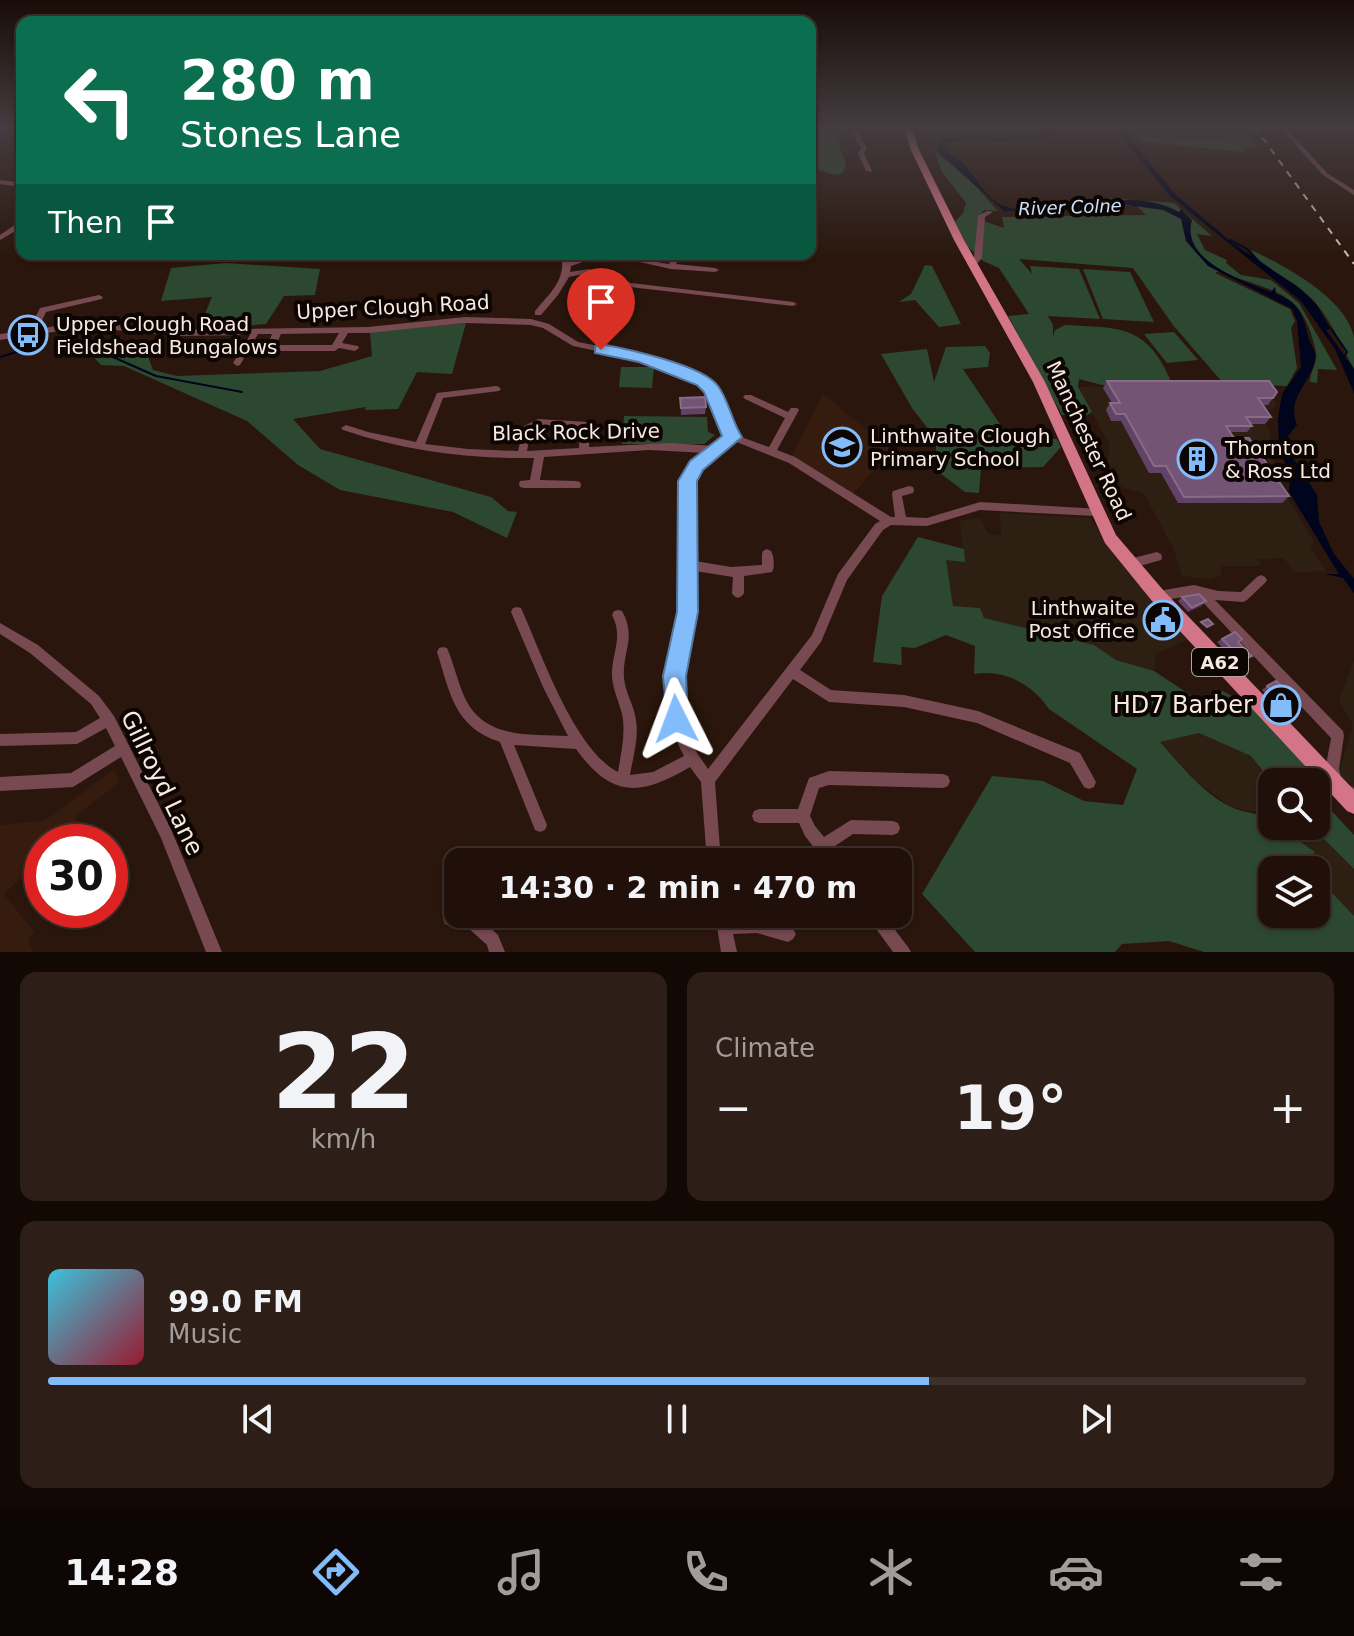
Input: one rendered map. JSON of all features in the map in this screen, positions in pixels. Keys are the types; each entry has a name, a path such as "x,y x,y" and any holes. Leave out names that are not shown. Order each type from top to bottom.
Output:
{"main road":[{"name":"Manchester Road","path":"925,170 972,264 1039,382 1095,512 1129,564 1354,804"}],"street":[{"path":"1322,170 1354,193"},
{"path":"972,264 978,258 982,216 989,212"},
{"path":"535,317 560,289 566,275 567,260"},
{"path":"568,264 582,260"},
{"path":"641,260 671,267 715,270"},
{"path":"671,267 675,260"},
{"path":"566,275 589,271 630,285 793,304"},
{"path":"32,332 43,310 99,297"},
{"name":"Upper Clough Road","path":"0,337 95,324 174,333 345,330 535,317 576,344 642,357 703,381 712,390 725,428 733,437"},
{"path":"339,345 345,330"},
{"path":"237,363 256,331"},
{"path":"278,331 271,348 339,345 355,348"},
{"path":"420,444 440,395 496,389"},
{"path":"748,397 792,414 771,452"},
{"path":"516,425 538,422 585,424 584,449"},
{"path":"522,453 529,425"},
{"name":"Black Rock Drive","path":"346,428 389,443 522,453 694,447 714,450"},
{"path":"713,848 708,780 691,759 676,719 673,697 688,612 687,481 696,466 714,450 733,437 792,460 890,523 927,522 980,506 1095,512"},
{"path":"540,454 529,484 576,485"},
{"path":"708,780 817,638 842,577 890,523 897,494 909,490"},
{"path":"689,565 769,573 767,554"},
{"path":"1129,564 1157,557"},
{"path":"738,593 739,571"},
{"path":"1158,596 1194,590 1243,597 1261,580"},
{"path":"1200,592 1338,736 1332,769 1336,785 1354,795"},
{"path":"517,612 578,743 605,774 623,781 647,780 691,759"},
{"path":"618,615 625,625 626,637 620,648 619,691 630,724 623,781"},
{"name":"Gillroyd Lane","path":"0,628 44,657 95,700 109,720 166,834 214,952"},
{"path":"443,652 466,714 484,729 504,736 578,743"},
{"path":"792,671 829,696 904,701 978,717 1075,758 1089,782"},
{"path":"0,740 77,738 109,720"},
{"path":"504,736 540,825"},
{"path":"0,784 73,780 122,749"},
{"path":"893,828 851,827 822,847 803,816 814,783 829,778 943,781"},
{"path":"759,816 803,816"},
{"path":"479,928 493,940 497,952"},
{"path":"724,928 729,952"},
{"path":"773,928 788,934"},
{"path":"885,928 903,952"}],"shaded area":[{"path":"1260,383 1277,404 1273,409 1257,410 1269,428 1276,479 1314,542 1310,547 1326,571 1294,572 1284,558 1258,559 1261,566 1222,566 1220,576 1209,579 1182,576 1173,547 1144,494 1125,488 1107,472 1109,444 1078,387"},
{"name":"Linthwaite Clough Primary School","path":"823,394 892,450 853,494 792,455"},
{"path":"1000,513 1090,518 1128,572 1189,639 1156,654 1154,671 1116,660 1094,645 984,618 980,608 953,606 946,560 964,561 960,521 981,518 988,534 1001,536"},
{"path":"1354,661 1354,788 1338,776 1353,725 1339,701"},
{"path":"1199,733 1251,756 1261,768 1258,768 1258,813 1231,807 1195,780 1160,741"},
{"path":"114,769 120,782 75,816 77,824 24,824 24,875 4,894 24,919 24,928 31,928 34,932 28,940 33,952 0,952 0,825 44,821"},
{"path":"1298,840 1325,840 1354,869 1354,916 1330,891 1330,856 1309,856 1314,851"}],"green space":[{"path":"821,170 844,170 835,175"},
{"path":"962,171 998,211 984,210 978,219 1004,228 1002,217 1146,215 1137,206 1108,205 1106,198 1174,203 1212,236 1197,234 1205,250 1227,260 1226,263 1241,275 1271,280 1299,303 1337,370 1318,369 1317,383 1310,382 1316,352 1310,330 1293,303 1269,289 1219,271 1215,273 1290,309 1295,321 1291,328 1297,368 1287,386 1223,383 1173,325 1133,268 1019,259 1032,274 1030,266 1079,269 1100,319 1048,316 1053,325 1053,337 1055,330 1065,325 1128,332 1151,348 1170,379 1167,383 1102,385 1079,379 1078,387 1092,412 1087,415 1062,415 1008,316 1029,314 999,268 983,261 968,247 955,222 963,213 966,203 942,172"},
{"path":"1251,250 1312,284 1339,309 1354,337 1354,369 1316,304"},
{"path":"226,263 320,269 315,295 284,296 266,324 198,330 212,297 161,301 171,268"},
{"path":"925,265 932,266 961,324 939,327 915,300 899,302 911,294"},
{"path":"1083,269 1130,272 1154,322 1103,319"},
{"path":"466,323 452,374 417,372 398,409 365,410 366,407 293,419 320,449 491,497 508,511 517,512 507,538 453,512 340,490 298,465 247,421 124,366 101,365 79,342 82,339 144,345 153,370 177,376 320,371 372,356 370,332"},
{"path":"1174,332 1198,360 1167,363 1144,334"},
{"path":"985,346 990,353 988,367 963,369 1010,439 1057,439 1061,447 1043,467 981,468 979,493 965,492 936,470 936,439 912,408 881,354 927,349 934,382 946,347"},
{"path":"621,367 654,367 652,388 619,387"},
{"path":"624,416 707,417 708,432 715,435 704,444 622,444"},
{"path":"918,537 964,549 965,562 946,560 953,606 980,608 984,618 1094,645 1116,660 1154,671 1198,700 1223,691 1253,708 1310,768 1261,768 1251,756 1199,733 1160,742 1211,794 1231,807 1258,815 1258,840 1298,840 1315,852 1311,856 1258,856 1258,928 1330,928 1330,891 1354,916 1354,952 1204,952 1169,941 1122,944 1115,952 975,952 922,894 992,776 1043,781 1084,801 1123,805 1137,769 1049,709 1034,692 1017,680 996,674 974,674 975,646 946,635 915,648 901,647 902,665 873,662 882,596"},
{"path":"1330,809 1354,835 1354,869 1325,840 1330,840"}],"water":[{"path":"958,170 969,170 989,195 1002,205 1031,211 1004,211"},
{"path":"1149,170 1156,170 1176,195 1231,242 1298,287 1316,304 1331,329 1326,330 1354,369 1354,393 1335,349 1301,301 1170,196"},
{"path":"1137,200 1158,203 1179,212 1181,209 1192,220 1191,234 1195,247 1205,258 1246,282 1271,292 1275,287 1276,294 1295,305 1302,315 1315,356 1294,407 1297,425 1288,436 1289,452 1317,495 1319,522 1334,554 1354,579 1354,593 1343,578 1325,574 1339,574 1289,492 1290,474 1279,449 1278,419 1282,394 1301,367 1297,321 1292,309 1208,266 1186,241 1181,219 1163,210 1120,204 1066,211 1031,211"}],"building":[{"name":"Thornton & Ross Ltd","path":"1107,381 1269,381 1277,392 1273,398 1258,398 1271,417 1246,417 1252,426 1226,426 1234,438 1249,438 1289,496 1184,497 1166,466 1154,466 1125,414 1116,414 1110,403 1120,403"},
{"path":"705,397 706,407 681,408 680,398"},
{"path":"1199,594 1206,601 1192,608 1182,597"},
{"path":"1208,619 1213,624 1207,627 1201,622"},
{"path":"1235,632 1242,639 1238,642 1252,656 1243,660 1222,639"},
{"path":"1276,681 1297,702 1287,707 1267,686"}],"waterway":[{"path":"1230,240 1247,249 1257,260"},
{"path":"1332,330 1347,352 1345,355"},
{"path":"63,339 88,346 156,376 242,392"},
{"path":"0,357 43,344"}],"railway":[{"path":"1286,170 1354,264"}],"place":[{"name":"Upper Clough Road Fieldshead Bungalows","path":"28,335"},
{"name":"Linthwaite Clough Primary School","path":"842,447"},
{"name":"Thornton & Ross Ltd","path":"1197,459"},
{"name":"Linthwaite Post Office","path":"1163,620"},
{"name":"HD7 Barber","path":"1281,705"}],"route":[{"path":"601,350 642,357 703,381 712,390 725,428 733,437 696,466 687,481 688,612 674,676 676,719"}],"water label":[{"name":"River Colne","path":"1070,207"}]}
